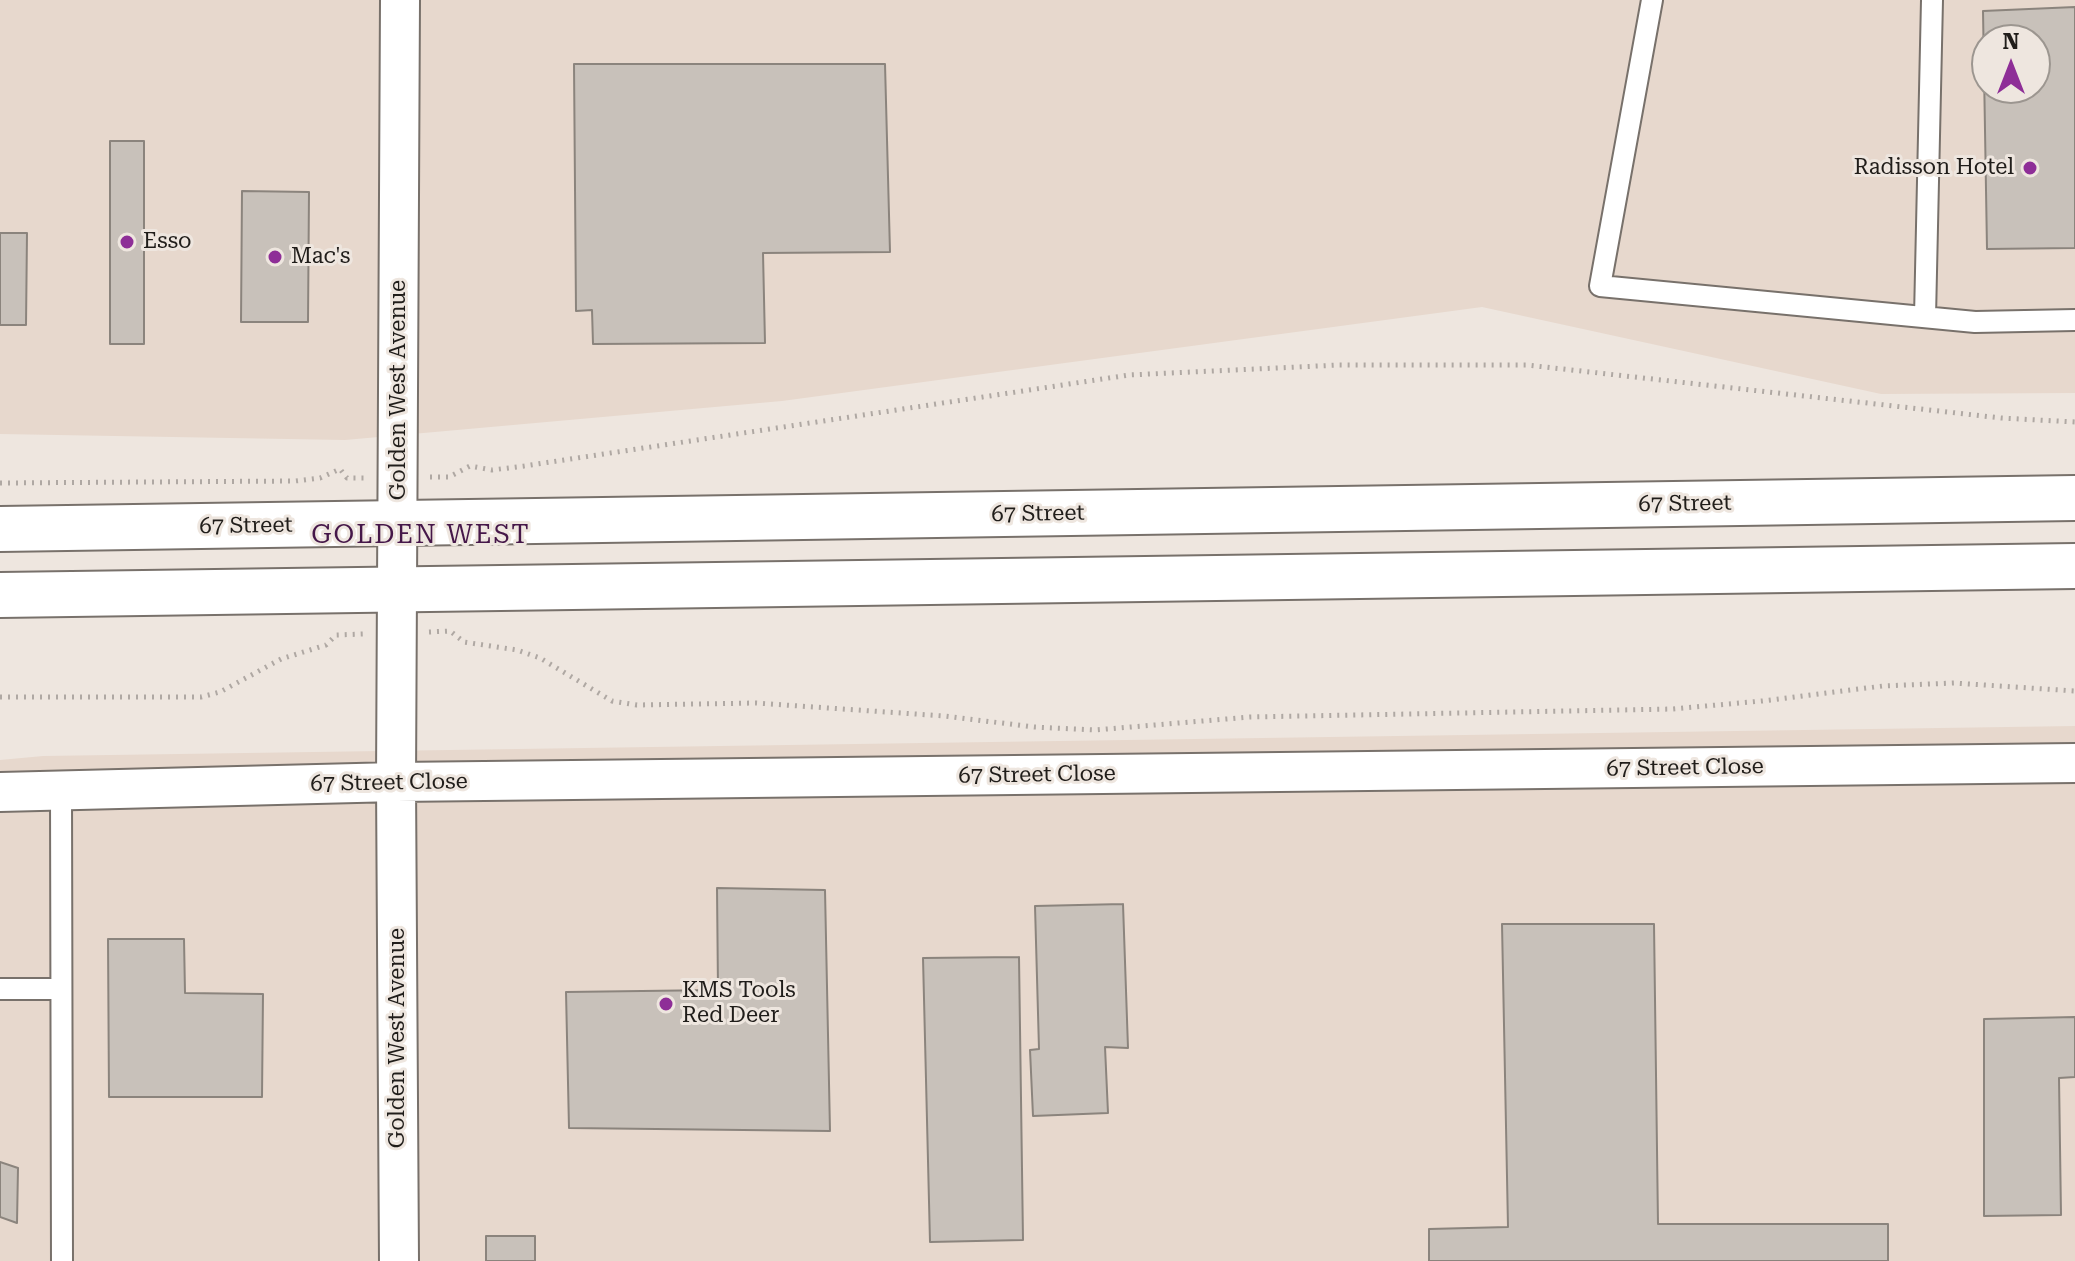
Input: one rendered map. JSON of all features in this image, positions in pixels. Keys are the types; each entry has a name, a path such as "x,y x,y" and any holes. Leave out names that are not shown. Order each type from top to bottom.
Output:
{"main road":[{"name":"67 Street","path":"0,529 2075,498"},
{"path":"0,595 2075,566"}],"street":[{"name":"Golden West Avenue","path":"399,1261 396,782 400,0"},
{"name":"67 Street Close","path":"0,792 396,782 2075,763"}],"lane":[{"path":"1652,0 1600,286 1975,322 2075,320"},
{"path":"1925,317 1932,0"},
{"path":"61,791 62,1261"},
{"path":"0,989 61,989"}],"path":[{"path":"470,466 503,469 1129,375 1339,365 1527,365 2001,418 2075,422"},
{"path":"0,483 295,481 320,478 340,469 344,475"},
{"path":"464,642 517,650 540,658 612,701 637,705 756,703 1095,730 1264,716 1672,709 1897,685 1954,683 2075,691"},
{"path":"0,697 201,697 220,692 281,659 326,645"}],"shaded area":[{"path":"0,0 2075,0 2075,393 1881,394 1482,307 782,401 345,440 0,434"},
{"path":"2075,726 2075,1261 0,1261 0,760 43,756"}],"building":[{"name":"Radisson Hotel","path":"2075,7 2075,248 1987,249 1985,104 2051,104 2051,24 1983,24 1983,11"},
{"path":"574,64 885,64 890,252 763,253 765,343 593,344 592,310 576,311"},
{"name":"Esso","path":"110,141 144,141 144,344 110,344"},
{"name":"Mac's","path":"242,191 309,192 308,322 241,322"},
{"path":"0,233 27,233 26,325 0,325"},
{"path":"717,888 825,890 830,1131 569,1128 566,992 718,990"},
{"path":"1123,904 1128,1048 1105,1047 1108,1113 1033,1116 1030,1050 1039,1049 1035,906"},
{"path":"1502,924 1654,924 1658,1224 1888,1224 1888,1261 1429,1261 1429,1229 1508,1227"},
{"path":"108,939 184,939 185,993 263,994 262,1097 109,1097"},
{"path":"1019,957 1023,1240 930,1242 923,958"},
{"path":"2075,1017 2075,1077 2059,1078 2061,1215 1984,1216 1984,1019"},
{"path":"0,1162 18,1168 17,1223 0,1217"},
{"path":"486,1236 535,1236 535,1261 486,1261"}],"place":[{"name":"Radisson Hotel","path":"2030,168"},
{"name":"Esso","path":"127,242"},
{"name":"Mac's","path":"275,257"},
{"name":"KMS Tools Red Deer","path":"666,1004"}],"district":[{"name":"GOLDEN WEST","path":"421,535"}]}
